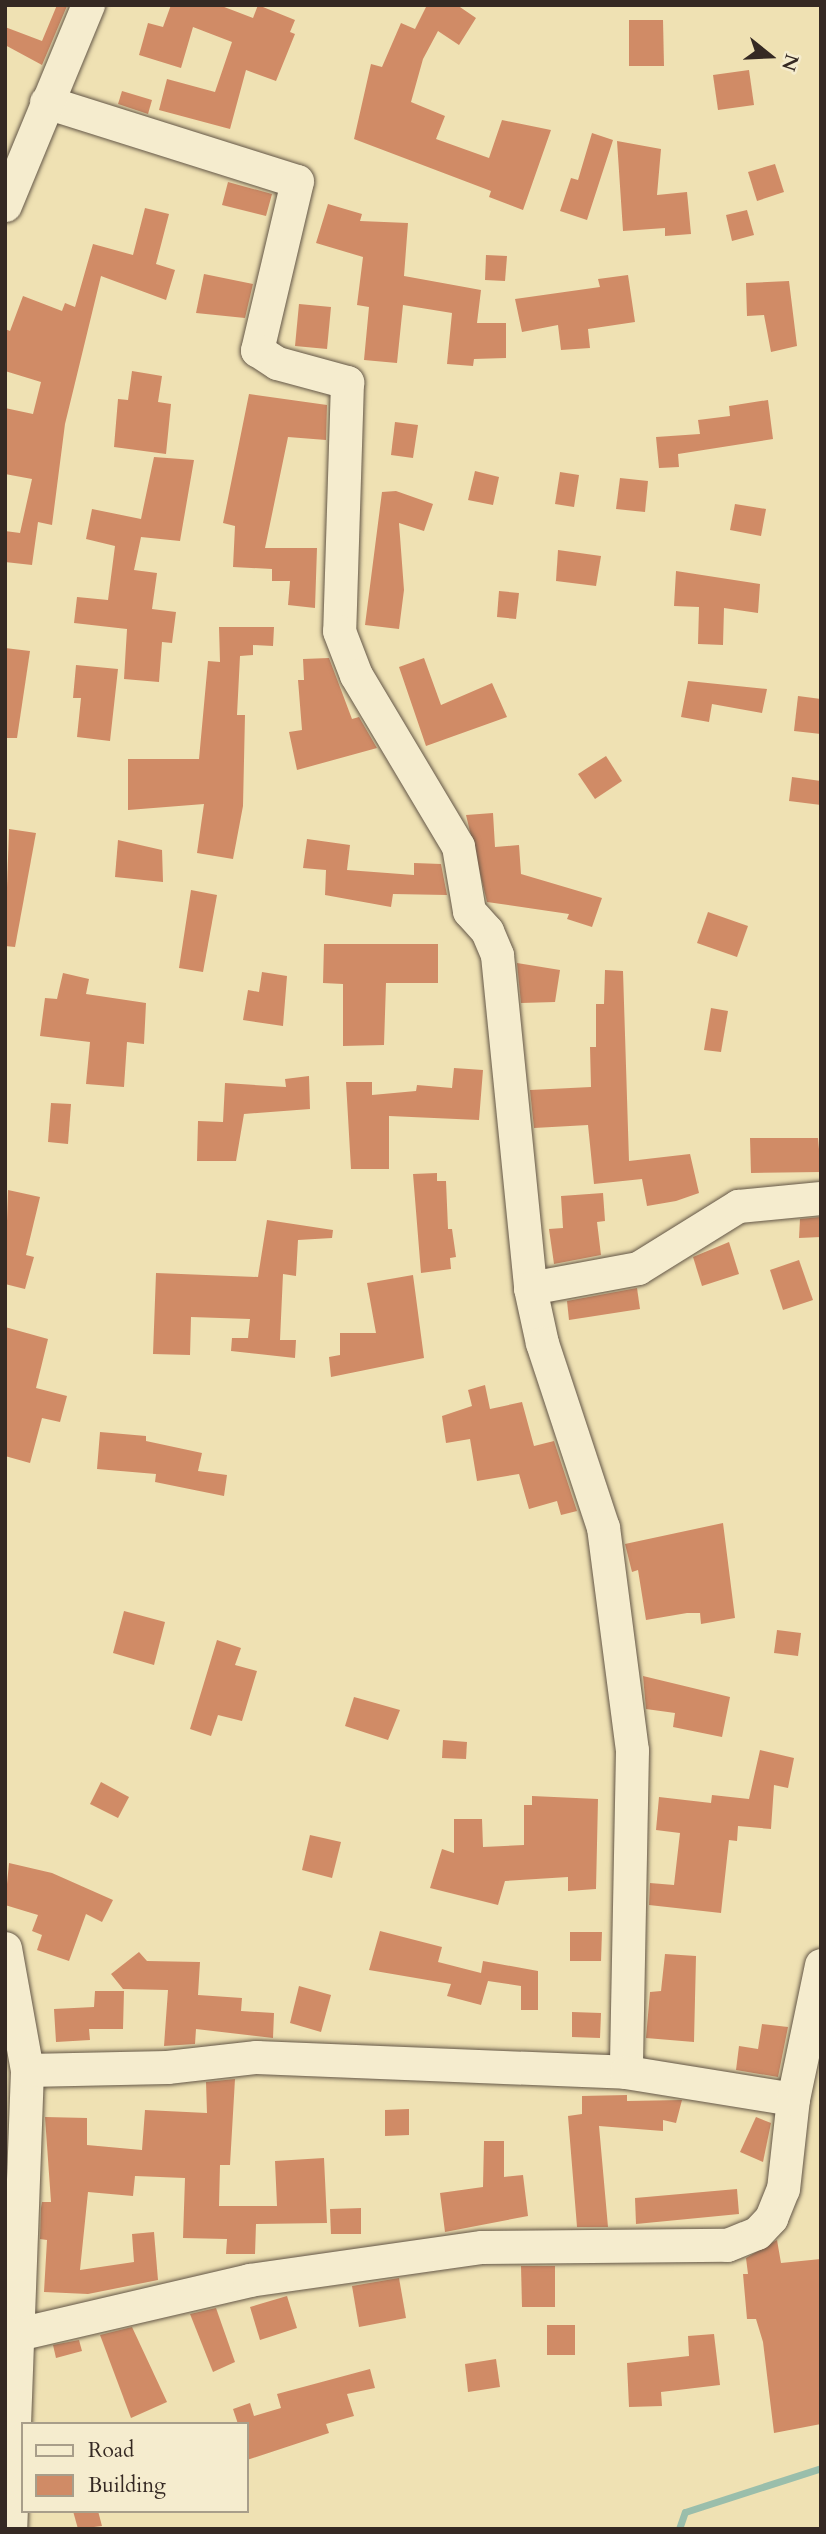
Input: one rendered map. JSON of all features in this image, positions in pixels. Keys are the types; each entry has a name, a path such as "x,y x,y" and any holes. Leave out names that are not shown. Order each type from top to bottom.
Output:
{"street":[{"path":"5,205 89,5"},
{"path":"46,102 297,181 257,350 277,363 347,382 339,631 356,676 458,846 470,911 487,931 497,954 530,1288 542,1343 603,1527 630,1737 626,2072"},
{"path":"530,1288 638,1268 738,1206 821,1198"},
{"path":"5,1948 27,2070 10,2336 10,2529"},
{"path":"10,2336 248,2280 482,2247 727,2245 757,2233 771,2218 783,2189 793,2099 821,1965"},
{"path":"27,2070 167,2067 256,2057 626,2072 793,2099"}],"building":[{"path":"57,5 67,6 42,65 5,45 5,27 42,41"},
{"path":"171,5 219,5 253,18 258,5 295,20 290,32 295,34 276,81 246,70 230,129 159,110 167,79 215,92 232,42 193,27 181,68 139,55 148,23 163,27"},
{"path":"427,5 457,5 476,18 459,45 438,31 423,59 411,102 445,116 436,139 489,158 502,120 551,130 523,210 489,197 491,191 354,139 371,64 382,67 401,23 415,29"},
{"path":"629,20 663,20 664,66 629,66"},
{"path":"749,70 754,105 718,110 713,75"},
{"path":"122,91 152,100 148,114 118,104"},
{"path":"592,133 613,140 587,220 560,211 571,178 578,180"},
{"path":"617,141 661,149 657,195 687,192 691,234 665,236 665,228 623,231"},
{"path":"775,164 784,192 757,201 748,172"},
{"path":"228,182 272,194 266,216 222,205"},
{"path":"328,204 362,214 360,221 408,223 404,276 481,290 477,323 506,323 506,358 474,359 473,366 447,364 452,313 403,305 397,363 364,360 369,307 357,305 363,257 316,243"},
{"path":"145,208 169,214 156,264 175,270 166,300 101,276 65,424 52,525 38,522 32,565 5,562 5,531 20,533 32,479 5,474 5,408 33,414 41,382 5,371 5,329 10,331 23,296 62,311 65,303 75,307 93,244 133,255"},
{"path":"747,210 754,235 732,241 726,215"},
{"path":"486,255 507,256 505,281 485,280"},
{"path":"204,274 253,284 245,318 196,313"},
{"path":"628,275 635,322 588,329 590,348 561,350 558,325 522,332 515,299 600,287 598,279"},
{"path":"789,281 797,346 771,352 764,315 747,316 746,283"},
{"path":"299,304 331,307 327,349 295,346"},
{"path":"132,371 162,376 158,402 171,404 166,454 114,447 118,399 128,400"},
{"path":"249,394 327,405 326,440 288,437 265,548 317,548 315,608 288,605 290,581 272,581 272,569 233,567 235,526 223,523"},
{"path":"768,400 773,439 678,454 679,467 659,468 656,437 700,434 698,420 730,416 729,406"},
{"path":"395,422 418,425 413,458 391,455"},
{"path":"154,457 194,460 180,541 141,537 134,570 157,573 152,609 176,612 172,643 162,642 159,682 124,679 127,629 74,623 77,597 108,600 115,546 86,539 92,509 141,519"},
{"path":"475,471 499,477 493,505 468,500"},
{"path":"560,472 579,475 574,507 555,504"},
{"path":"620,478 648,481 645,512 616,509"},
{"path":"396,491 433,504 424,531 399,523 404,590 399,629 365,625 382,492"},
{"path":"735,504 766,509 761,536 730,530"},
{"path":"558,550 601,556 596,586 556,581"},
{"path":"676,571 760,584 758,613 724,608 723,645 698,644 699,607 674,606"},
{"path":"499,591 519,593 516,619 497,617"},
{"path":"219,627 274,627 273,646 253,645 253,655 240,656 237,715 245,715 243,806 233,859 197,853 204,804 128,810 128,759 199,759 208,661 220,662"},
{"path":"5,648 30,651 17,738 5,738"},
{"path":"329,658 352,719 359,717 377,748 297,770 289,732 302,730 298,680 304,680 303,659"},
{"path":"424,658 441,705 492,683 507,717 426,746 399,667"},
{"path":"76,665 118,669 110,741 77,737 81,698 73,698"},
{"path":"688,681 767,689 762,713 712,704 709,722 681,717"},
{"path":"798,696 821,699 821,734 794,731"},
{"path":"606,756 622,781 595,799 578,774"},
{"path":"792,777 821,781 821,805 789,801"},
{"path":"493,813 495,847 519,845 521,874 602,898 592,927 567,919 569,914 487,902 466,815"},
{"path":"9,829 36,833 15,947 5,946"},
{"path":"307,839 350,845 347,870 414,875 414,863 441,864 447,895 393,894 391,907 325,895 326,870 303,868"},
{"path":"118,840 162,850 163,882 115,877"},
{"path":"191,890 217,895 203,972 179,968"},
{"path":"708,912 748,926 737,957 697,943"},
{"path":"324,944 438,944 438,983 386,983 384,1045 343,1046 343,984 323,983"},
{"path":"517,963 560,970 555,1002 521,1003"},
{"path":"605,970 623,971 629,1161 690,1154 699,1193 676,1201 647,1206 642,1179 594,1184 588,1125 534,1128 530,1090 591,1087 590,1047 596,1047 596,1004 604,1004"},
{"path":"262,972 287,976 283,1026 243,1020 248,990 259,992"},
{"path":"63,973 89,979 86,994 146,1003 144,1044 127,1042 124,1087 86,1084 90,1042 40,1036 45,998 57,999"},
{"path":"711,1008 728,1011 721,1052 704,1050"},
{"path":"454,1068 483,1070 479,1120 389,1116 389,1169 351,1169 346,1082 372,1082 372,1095 416,1091 417,1085 452,1088"},
{"path":"309,1076 310,1109 244,1114 236,1161 197,1161 198,1121 223,1122 225,1083 286,1087 285,1079"},
{"path":"51,1103 71,1104 68,1144 48,1142"},
{"path":"750,1138 818,1138 821,1172 751,1173"},
{"path":"437,1173 437,1181 446,1181 448,1229 452,1229 456,1257 450,1258 451,1269 421,1273 413,1174"},
{"path":"8,1190 40,1197 26,1255 34,1257 25,1289 5,1284"},
{"path":"603,1193 605,1221 597,1222 601,1255 554,1264 549,1229 563,1228 561,1196"},
{"path":"821,1217 821,1237 799,1238 800,1219"},
{"path":"267,1220 333,1230 332,1238 298,1240 296,1276 283,1274 280,1340 296,1340 295,1358 231,1351 232,1338 248,1338 250,1319 191,1317 190,1355 153,1354 156,1273 258,1277"},
{"path":"729,1242 739,1274 702,1286 693,1257"},
{"path":"799,1260 813,1300 783,1310 770,1270"},
{"path":"413,1275 424,1358 331,1377 329,1357 340,1355 340,1333 376,1333 367,1283"},
{"path":"637,1288 640,1309 569,1320 567,1301"},
{"path":"5,1327 48,1339 36,1388 67,1396 60,1422 42,1418 30,1463 5,1456"},
{"path":"485,1385 490,1409 522,1402 534,1446 554,1441 577,1511 561,1515 557,1501 529,1509 519,1474 477,1481 470,1439 446,1443 442,1416 472,1406 468,1390"},
{"path":"100,1432 146,1436 146,1441 202,1453 198,1471 227,1475 224,1496 155,1482 156,1474 97,1469"},
{"path":"723,1523 735,1618 701,1624 700,1613 687,1613 646,1620 638,1570 632,1572 625,1544"},
{"path":"124,1611 165,1622 154,1665 113,1653"},
{"path":"777,1630 801,1633 798,1656 774,1653"},
{"path":"217,1640 241,1648 235,1665 257,1671 242,1721 218,1715 211,1736 190,1729"},
{"path":"643,1676 730,1697 722,1737 673,1727 675,1713 646,1709"},
{"path":"354,1697 400,1710 388,1740 345,1726"},
{"path":"443,1740 467,1742 466,1759 442,1758"},
{"path":"760,1750 794,1758 788,1788 774,1785 771,1829 738,1826 737,1841 729,1840 721,1913 649,1905 650,1883 674,1885 680,1833 656,1830 659,1797 711,1803 712,1795 749,1799"},
{"path":"101,1782 129,1797 118,1818 90,1804"},
{"path":"532,1796 598,1799 596,1889 568,1891 568,1877 505,1881 498,1905 430,1888 442,1849 454,1853 454,1819 482,1819 483,1847 524,1845 524,1805 532,1805"},
{"path":"310,1835 341,1842 332,1878 302,1870"},
{"path":"9,1863 52,1873 113,1900 102,1922 86,1914 69,1961 37,1950 42,1935 32,1931 38,1915 5,1905"},
{"path":"380,1931 442,1947 438,1962 481,1973 483,1961 538,1971 538,2010 521,2010 521,1986 488,1981 481,2005 447,1996 451,1984 369,1970"},
{"path":"570,1932 602,1932 601,1961 570,1961"},
{"path":"139,1952 147,1961 200,1962 198,1995 242,1998 241,2011 274,2013 273,2038 196,2029 195,2044 164,2046 168,1990 123,1989 111,1974"},
{"path":"665,1954 696,1956 694,2042 646,2038 650,1992 661,1991"},
{"path":"299,1986 331,1995 321,2032 290,2023"},
{"path":"95,1991 124,1991 123,2029 89,2029 90,2040 56,2042 54,2009 94,2007"},
{"path":"572,2012 601,2013 600,2038 572,2037"},
{"path":"762,2024 788,2027 778,2077 736,2070 739,2046 758,2049"},
{"path":"235,2079 230,2165 220,2165 219,2206 277,2206 275,2161 324,2158 327,2223 256,2224 255,2254 226,2254 227,2239 183,2238 185,2178 135,2176 133,2196 88,2192 80,2270 134,2262 132,2234 154,2232 158,2280 88,2294 44,2292 47,2240 40,2239 41,2208 42,2202 51,2202 45,2117 87,2118 87,2145 142,2150 145,2110 207,2113 206,2082"},
{"path":"627,2095 627,2101 682,2100 676,2123 663,2120 663,2131 599,2126 608,2227 577,2227 568,2116 582,2114 582,2096"},
{"path":"409,2109 409,2135 385,2136 385,2110"},
{"path":"756,2117 771,2123 763,2162 740,2152"},
{"path":"484,2141 504,2141 504,2177 523,2175 528,2216 445,2232 440,2193 483,2187"},
{"path":"737,2189 739,2214 636,2224 635,2198"},
{"path":"361,2208 361,2234 331,2234 330,2209"},
{"path":"777,2240 781,2263 821,2259 821,2424 774,2433 763,2342 756,2319 747,2319 743,2274 748,2274 746,2258"},
{"path":"521,2266 555,2266 555,2307 522,2307"},
{"path":"399,2278 406,2318 359,2327 352,2286"},
{"path":"287,2296 297,2328 260,2340 250,2307"},
{"path":"216,2308 235,2362 213,2372 190,2314"},
{"path":"547,2325 575,2325 575,2355 547,2355"},
{"path":"132,2327 167,2402 131,2418 100,2335"},
{"path":"714,2334 720,2385 661,2392 662,2406 629,2407 627,2363 689,2356 688,2336"},
{"path":"79,2340 82,2351 56,2358 53,2345"},
{"path":"496,2359 500,2387 468,2392 465,2364"},
{"path":"370,2369 375,2388 347,2394 354,2416 326,2424 329,2433 248,2460 248,2422 237,2422 233,2409 250,2403 254,2416 281,2408 277,2394"},
{"path":"74,2513 99,2513 102,2526 78,2529"}],"waterway":[{"path":"679,2529 685,2512 821,2468"}]}
